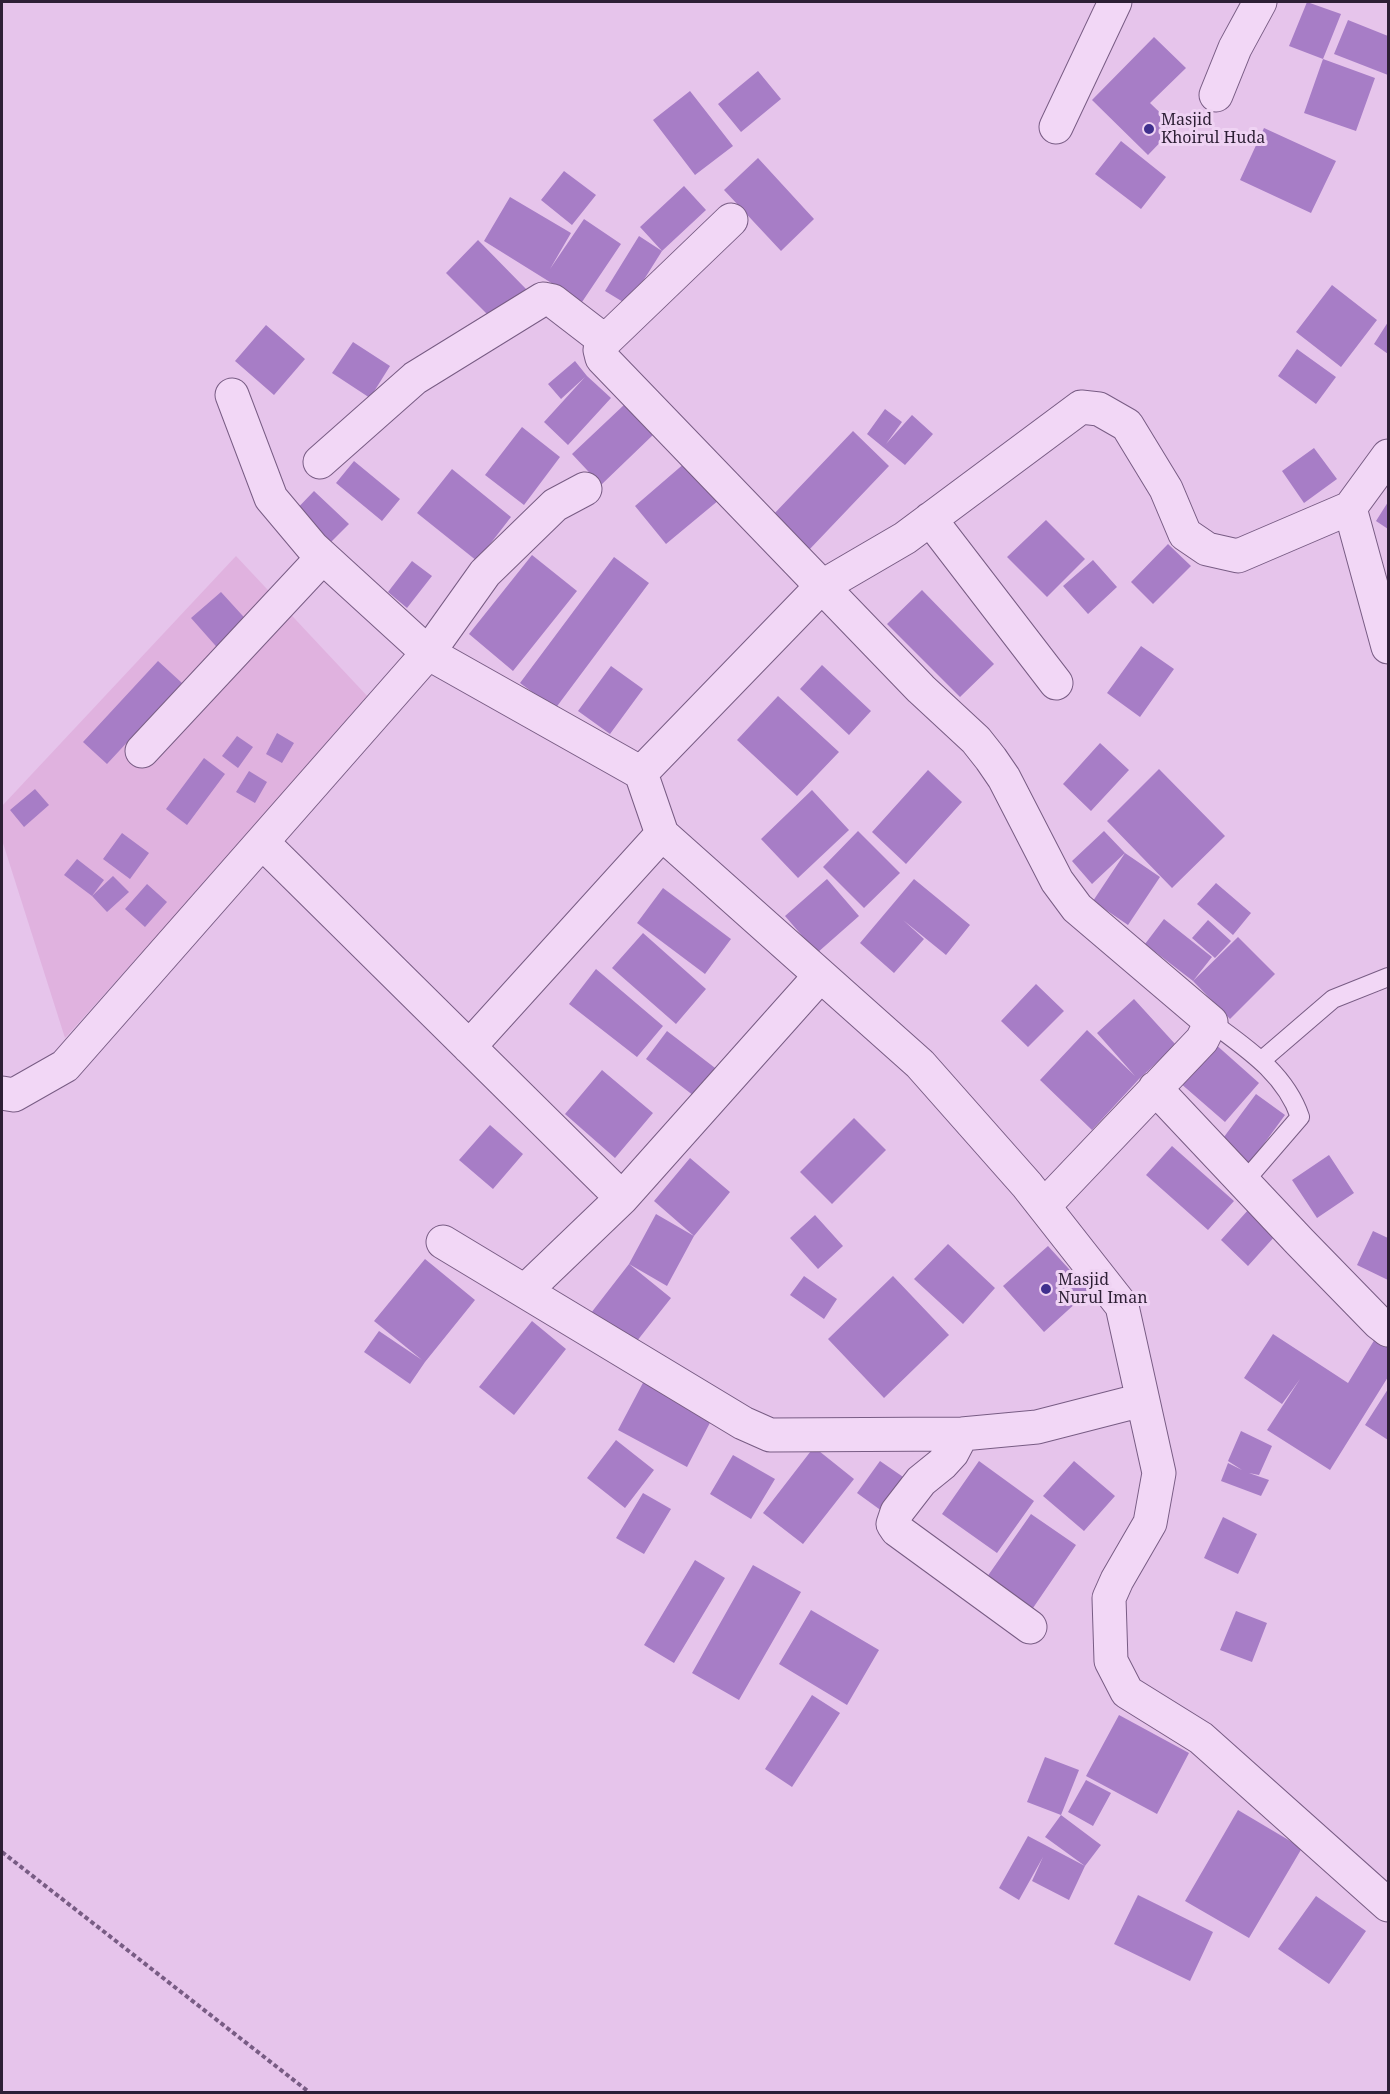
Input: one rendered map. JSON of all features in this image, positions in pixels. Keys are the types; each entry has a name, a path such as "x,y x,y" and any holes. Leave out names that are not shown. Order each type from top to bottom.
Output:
{"street":[{"path":"1056,127 1115,2"},
{"path":"1216,95 1235,48 1260,2"},
{"path":"731,220 605,341 600,350 602,358 821,587 921,689 976,740 1004,778 1057,881 1077,908 1211,1022 1202,1040 1044,1206"},
{"path":"320,462 415,378 543,299 553,301 605,341"},
{"path":"232,395 270,498 313,548 428,652 641,773 662,834 920,1064 1028,1185 1122,1306 1159,1473 1150,1523 1109,1598 1111,1662 1127,1692 1201,1738 1389,1905"},
{"path":"641,773 821,587 905,538 1081,407 1099,409 1127,425 1166,489 1185,534 1207,549 1238,556 1350,508 1389,456"},
{"path":"2,1093 14,1095 66,1066 428,652 485,573 555,505 585,489"},
{"path":"1350,508 1389,646"},
{"path":"930,519 1056,683"},
{"path":"142,751 323,557"},
{"path":"469,1047 662,834"},
{"path":"263,843 622,1198"},
{"path":"525,1292 622,1198 820,976"},
{"path":"1155,1088 1328,1271 1389,1330"},
{"path":"443,1242 743,1423 770,1435 962,1434 1037,1427 1142,1400"},
{"path":"962,1434 952,1453 921,1481 897,1512 893,1524 897,1530 1030,1627"}],"lane":[{"path":"1262,1060 1333,999 1389,977"},
{"path":"1211,1022 1262,1060 1278,1077 1300,1117 1244,1182"}],"path":[{"path":"2,1852 309,2092"}],"shaded area":[{"path":"236,556 370,699 65,1038 2,840 2,806"}],"building":[{"path":"1307,2 1341,14 1323,59 1289,46"},
{"path":"1348,20 1388,36 1388,75 1334,54"},
{"path":"1154,37 1186,68 1150,103 1175,127 1148,155 1092,100"},
{"path":"1323,59 1375,78 1356,131 1304,113"},
{"path":"758,71 781,99 741,132 718,104"},
{"path":"690,91 733,146 695,175 653,120"},
{"path":"1264,128 1336,161 1311,213 1240,180"},
{"path":"1121,141 1166,177 1141,209 1095,174"},
{"path":"758,158 814,219 781,251 724,190"},
{"path":"564,171 596,195 572,225 541,200"},
{"path":"684,186 706,210 662,251 640,227"},
{"path":"510,197 571,233 550,269 584,219 621,244 582,302 484,241"},
{"path":"639,236 662,251 628,305 605,291"},
{"path":"478,240 528,291 496,323 446,273"},
{"path":"1332,285 1377,320 1341,367 1296,332"},
{"path":"1388,322 1388,354 1374,344"},
{"path":"266,325 305,359 274,395 235,361"},
{"path":"353,342 390,366 370,398 332,373"},
{"path":"1297,349 1336,377 1316,404 1278,376"},
{"path":"575,361 587,376 611,398 568,445 544,422 585,377 561,399 548,384"},
{"path":"625,404 654,434 601,485 572,454"},
{"path":"885,409 902,422 886,444 912,415 933,434 905,465 867,434"},
{"path":"522,427 560,457 524,505 485,475"},
{"path":"853,431 889,466 808,551 772,516"},
{"path":"1314,448 1337,479 1304,503 1282,471"},
{"path":"693,456 725,495 666,544 635,506"},
{"path":"354,461 400,499 382,521 336,483"},
{"path":"452,469 511,517 477,561 417,513"},
{"path":"314,491 349,524 324,549 290,516"},
{"path":"1388,502 1388,529 1376,521"},
{"path":"1046,520 1085,559 1047,597 1007,557"},
{"path":"1168,544 1191,566 1153,604 1131,582"},
{"path":"532,555 577,591 513,671 469,634"},
{"path":"614,557 649,583 555,709 520,683"},
{"path":"1093,560 1117,587 1088,614 1063,586"},
{"path":"412,561 432,576 407,608 388,592"},
{"path":"922,590 994,664 960,697 887,624"},
{"path":"221,592 252,626 222,653 191,618"},
{"path":"1141,646 1174,669 1140,717 1107,693"},
{"path":"158,661 182,683 107,764 83,742"},
{"path":"822,665 871,711 849,735 800,689"},
{"path":"611,666 643,689 610,734 578,711"},
{"path":"778,696 839,752 797,796 737,740"},
{"path":"277,733 294,743 282,763 266,754"},
{"path":"237,736 253,747 238,768 222,756"},
{"path":"1100,743 1129,770 1091,811 1063,784"},
{"path":"204,758 225,774 187,825 166,809"},
{"path":"1159,769 1225,836 1172,888 1107,821"},
{"path":"928,770 962,802 906,864 872,832"},
{"path":"249,771 267,782 255,803 236,792"},
{"path":"35,789 49,805 24,827 10,810"},
{"path":"812,790 849,830 798,878 761,839"},
{"path":"858,831 900,873 864,908 823,867"},
{"path":"1104,831 1125,853 1092,884 1072,861"},
{"path":"122,833 149,853 130,879 103,859"},
{"path":"1125,853 1160,877 1128,925 1093,901"},
{"path":"77,859 104,880 92,896 64,875"},
{"path":"113,876 129,892 107,912 92,896"},
{"path":"827,879 859,916 817,953 785,916"},
{"path":"914,879 970,925 946,955 903,920 924,939 894,973 860,943"},
{"path":"1216,883 1251,913 1233,935 1197,904"},
{"path":"147,884 167,902 145,927 125,909"},
{"path":"663,888 731,939 705,974 637,923"},
{"path":"1164,919 1212,957 1193,981 1145,944"},
{"path":"1208,920 1231,941 1215,958 1192,938"},
{"path":"643,933 706,989 676,1024 612,968"},
{"path":"1238,937 1275,974 1230,1019 1193,981"},
{"path":"596,969 663,1026 637,1057 569,1004"},
{"path":"1036,984 1064,1011 1028,1047 1001,1021"},
{"path":"1134,999 1176,1045 1139,1079 1092,1130 1040,1080 1087,1030 1135,1076 1097,1033"},
{"path":"667,1031 719,1071 698,1099 646,1059"},
{"path":"1214,1043 1259,1083 1225,1122 1179,1082"},
{"path":"602,1070 653,1113 615,1158 565,1114"},
{"path":"1256,1094 1285,1115 1247,1167 1218,1145"},
{"path":"854,1118 886,1150 832,1204 800,1172"},
{"path":"490,1125 523,1154 493,1189 459,1160"},
{"path":"1172,1146 1234,1201 1208,1230 1146,1175"},
{"path":"1329,1155 1354,1193 1317,1218 1292,1180"},
{"path":"690,1158 730,1192 694,1236 654,1201"},
{"path":"1249,1209 1276,1235 1248,1266 1221,1240"},
{"path":"656,1214 694,1236 667,1286 629,1264"},
{"path":"815,1215 843,1246 818,1269 790,1238"},
{"path":"1373,1231 1388,1238 1388,1280 1357,1265"},
{"path":"948,1244 995,1288 963,1324 914,1279"},
{"name":"Masjid Nurul Iman","path":"1048,1246 1089,1291 1044,1332 1003,1286"},
{"path":"425,1259 475,1300 410,1384 364,1352 379,1331 422,1360 374,1321"},
{"path":"629,1264 671,1298 633,1346 591,1313"},
{"path":"804,1276 837,1299 824,1319 790,1295"},
{"path":"893,1276 949,1335 884,1398 828,1339"},
{"path":"532,1321 566,1349 514,1415 479,1387"},
{"path":"1273,1334 1348,1383 1378,1334 1388,1341 1388,1377 1330,1470 1267,1430 1300,1379 1282,1404 1244,1378"},
{"path":"645,1379 714,1415 687,1467 618,1430"},
{"path":"1388,1389 1388,1440 1365,1425"},
{"path":"1241,1431 1272,1446 1259,1475 1249,1473 1269,1480 1261,1496 1221,1481 1228,1463 1242,1470 1228,1461"},
{"path":"616,1440 654,1470 625,1508 587,1478"},
{"path":"814,1447 854,1479 803,1544 763,1513"},
{"path":"733,1455 775,1479 751,1519 710,1494"},
{"path":"880,1461 909,1481 886,1514 857,1493"},
{"path":"979,1461 1034,1501 997,1553 942,1514"},
{"path":"1074,1461 1115,1496 1084,1531 1043,1496"},
{"path":"643,1493 671,1509 644,1554 616,1538"},
{"path":"1031,1514 1076,1545 1033,1608 987,1577"},
{"path":"1223,1517 1257,1534 1238,1574 1204,1558"},
{"path":"695,1560 725,1578 674,1663 644,1645"},
{"path":"753,1565 801,1592 739,1700 692,1673"},
{"path":"811,1610 879,1650 847,1705 779,1664"},
{"path":"1236,1611 1267,1623 1252,1662 1220,1650"},
{"path":"812,1695 840,1713 792,1787 765,1769"},
{"path":"1119,1715 1189,1753 1157,1814 1086,1776"},
{"path":"1045,1757 1079,1770 1061,1815 1027,1802"},
{"path":"1086,1780 1111,1793 1093,1826 1068,1812"},
{"path":"1238,1810 1302,1848 1249,1938 1185,1901"},
{"path":"1061,1815 1101,1845 1085,1866 1045,1837"},
{"path":"1028,1836 1085,1866 1069,1900 1032,1881 1043,1857 1019,1900 999,1888"},
{"path":"1138,1895 1213,1932 1190,1981 1114,1944"},
{"path":"1316,1896 1366,1931 1329,1984 1278,1949"}],"place":[{"name":"Masjid Khoirul Huda","path":"1149,129"},
{"name":"Masjid Nurul Iman","path":"1046,1289"}]}
